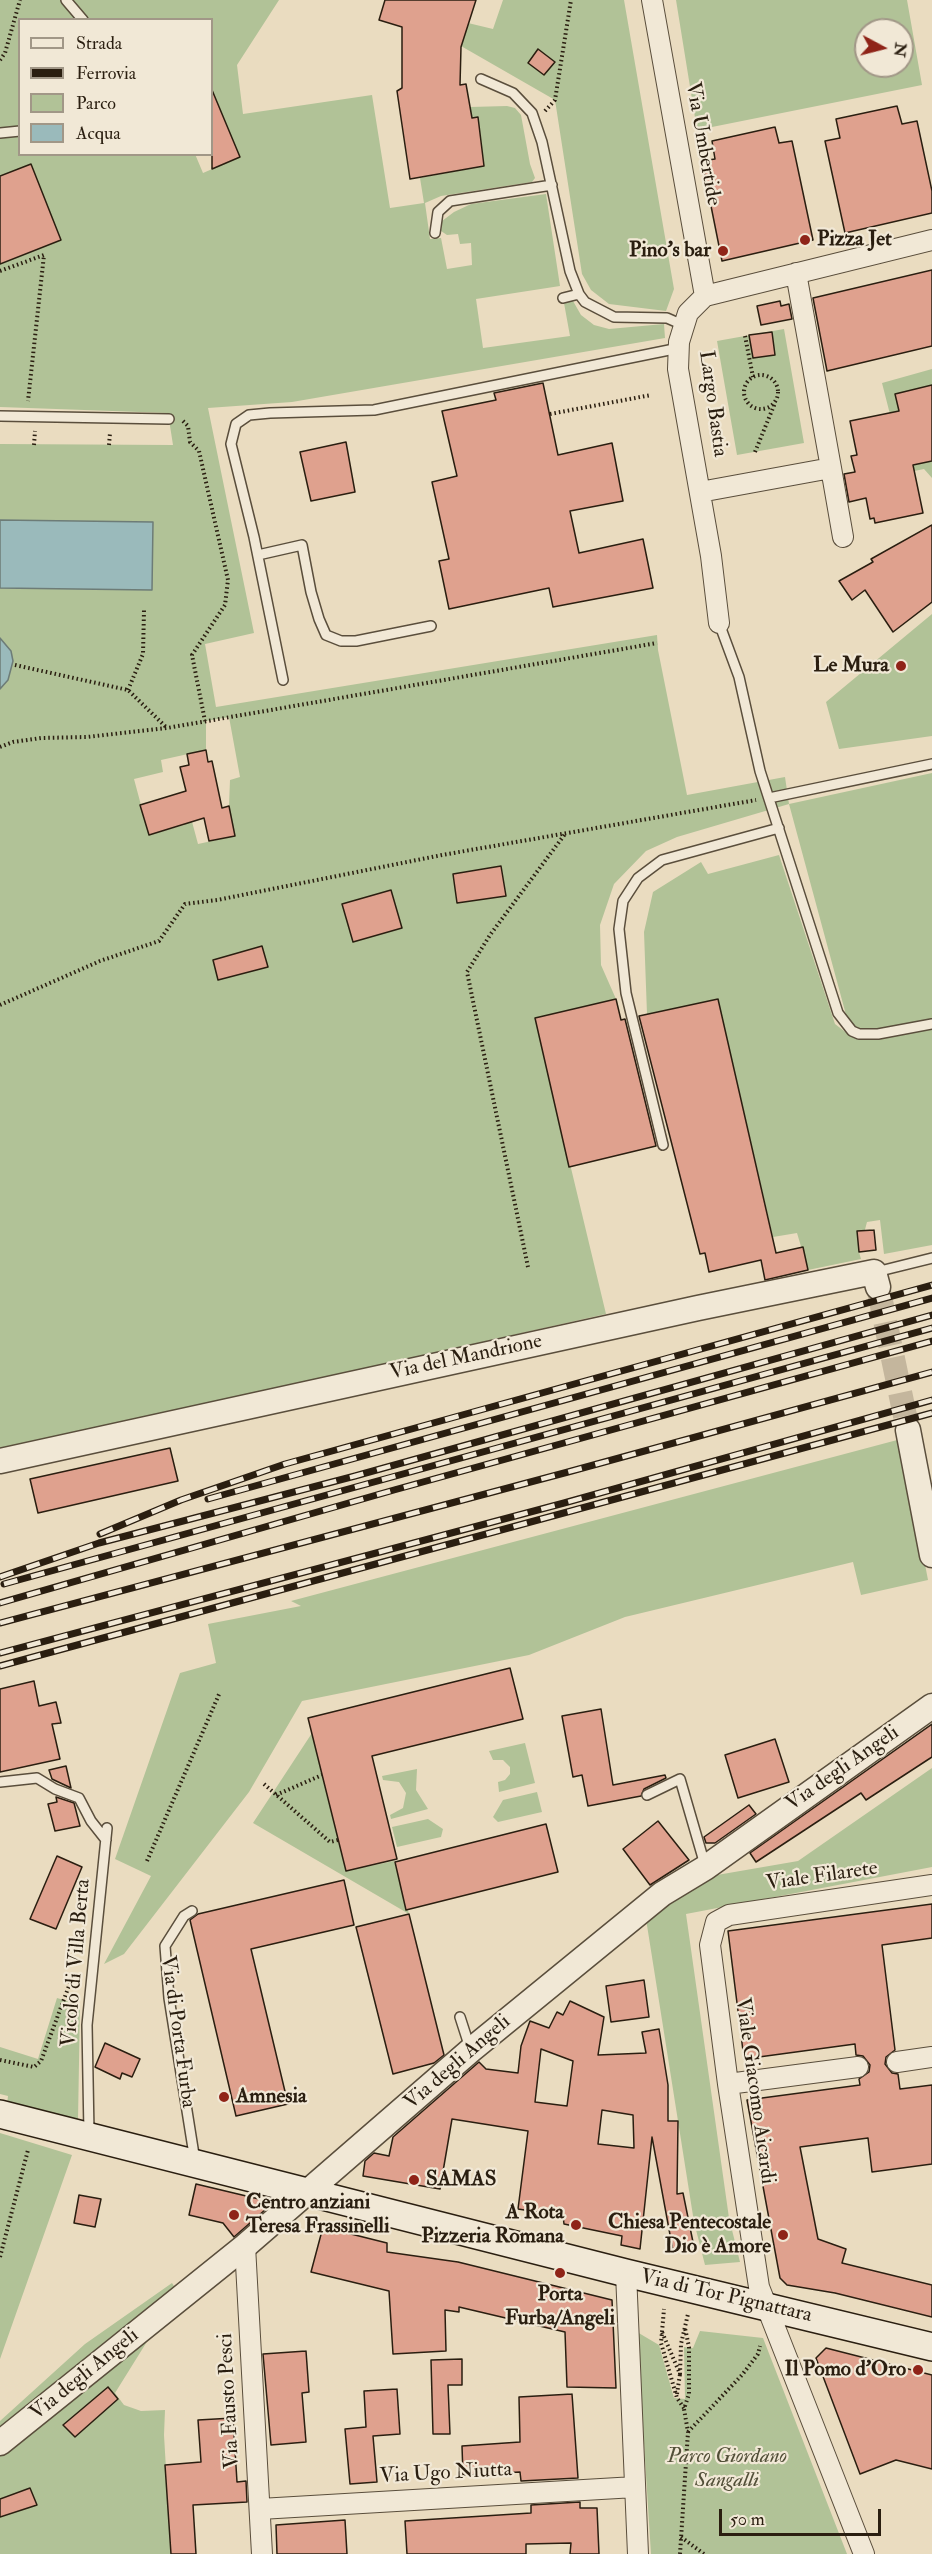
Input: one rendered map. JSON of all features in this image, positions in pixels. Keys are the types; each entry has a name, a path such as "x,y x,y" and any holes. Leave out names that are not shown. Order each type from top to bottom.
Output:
{"main road":[{"path":"0,2114 310,2192"},
{"name":"Via di Tor Pignattara","path":"310,2192 626,2273 932,2347"}],"street":[{"name":"Via Umbertide","path":"652,0 705,296"},
{"path":"705,296 932,240"},
{"path":"796,273 843,537"},
{"name":"Largo Bastia","path":"705,296 691,308 683,325 679,348 679,380 700,492 719,623"},
{"name":"Largo Bastia","path":"700,492 831,468"},
{"name":"Via del Mandrione","path":"0,1461 687,1310 876,1280"},
{"path":"908,1430 932,1556"},
{"name":"Via degli Angeli","path":"0,2443 245,2246 471,2050 662,1894 705,1868 932,1706"},
{"name":"Viale Filarete","path":"720,1918 932,1886"},
{"name":"Viale Giacomo Aicardi","path":"720,1918 714,1926 710,1945 756,2272 765,2307 789,2359 864,2554"},
{"path":"897,2062 932,2057"},
{"path":"728,2084 858,2067"},
{"name":"Via Fausto Pesci","path":"245,2246 262,2554"},
{"path":"626,2273 638,2554"},
{"name":"Via Ugo Niutta","path":"260,2509 635,2487"}],"lane":[{"path":"66,0 81,18"},
{"path":"481,80 521,99 536,122 570,271 579,294 593,308 614,317 667,318 683,325"},
{"path":"0,134 18,131"},
{"path":"435,233 438,212 450,201 552,185"},
{"path":"563,298 579,294"},
{"path":"284,680 258,555 231,444 236,424 249,415 374,410 679,348"},
{"path":"0,416 169,419"},
{"path":"258,555 302,545 311,592 326,635 341,641 356,642 431,626"},
{"path":"719,623 739,677 760,771 833,1002 852,1031 868,1035 932,1024"},
{"path":"769,798 932,764"},
{"path":"663,1144 626,993 619,929 624,900 638,878 662,860 779,828"},
{"name":"Via del Mandrione","path":"876,1280 932,1258"},
{"path":"0,1782 37,1778 55,1789 79,1798 91,1821 106,1840"},
{"path":"646,1795 680,1779 705,1868"},
{"name":"Vicolo di Villa Berta","path":"89,2137 87,2025 107,1828"},
{"name":"Via di Porta Furba","path":"192,1911 184,1916 165,1946 170,1998 195,2163"},
{"path":"460,2017 471,2050"}],"path":[{"path":"0,60 5,53 20,0"},
{"path":"536,122 555,100 571,0"},
{"path":"0,272 44,255 27,416"},
{"path":"745,336 753,377"},
{"path":"755,452 777,399 778,389 773,380 763,375 748,380 744,391 745,397 752,406 763,409 777,399"},
{"path":"550,414 651,395"},
{"path":"169,419 182,420 188,426 190,442 199,451 228,580 225,605 192,655 205,721"},
{"path":"128,690 143,654 144,610"},
{"path":"0,747 14,742 166,728 657,643"},
{"path":"15,665 128,690 166,728"},
{"path":"0,1005 100,961 159,941 185,903 217,900 565,833 769,798"},
{"path":"528,1267 467,972 490,934 565,833"},
{"path":"147,1861 220,1692"},
{"path":"276,1795 322,1775"},
{"path":"264,1784 330,1842 338,1840"},
{"path":"0,2060 34,2067 41,2061 73,1975"},
{"path":"0,2257 28,2150"},
{"path":"664,2308 661,2343 677,2398 684,2409 688,2432 680,2554"},
{"path":"677,2398 681,2344 688,2314"},
{"path":"684,2409 689,2394 689,2347 685,2328"},
{"path":"662,2332 680,2374"},
{"path":"688,2432 742,2375 758,2354 761,2339"},
{"path":"681,2537 704,2554"}],"green space":[{"path":"0,0 279,0 237,65 243,114 372,95 390,208 424,203 420,178 484,166 478,117 472,118 470,107 507,106 515,108 521,115 530,164 535,178 532,182 441,196 425,203 430,239 441,238 447,269 472,265 471,243 460,244 458,234 447,235 441,231 442,221 471,204 546,194 560,286 476,299 483,348 570,336 564,303 573,301 581,315 594,325 609,329 664,324 665,338 292,402 208,408 254,633 205,644 216,707 657,635 687,795 785,777 789,804 677,837 646,851 614,884 600,925 601,965 616,999 535,1018 606,1314 0,1451 0,444 173,445 168,413 0,407 0,264 61,240 31,164 0,176","holes":["229,717 240,777 230,780 229,806 235,836 198,844 191,818 184,825 149,835 134,779 163,772 161,760 206,750 206,721","501,866 506,896 457,903 453,874","391,890 402,928 353,942 343,904","262,947 267,967 218,980 213,960"]},
{"path":"503,0 624,0 674,289 666,311 609,304 591,290 582,274 555,100 461,46 468,23 493,29"},
{"path":"676,0 907,0 910,18 854,18 854,78 914,78 914,40 922,85 697,130"},
{"path":"784,329 804,443 737,455 717,341"},
{"path":"932,369 932,478 924,469 905,473 882,383"},
{"name":"Le Mura","path":"932,614 932,736 839,749 826,702"},
{"path":"932,773 932,1245 884,1254 880,1220 867,1222 859,1252 861,1259 808,1270 797,1233 773,1237 718,999 647,1014 644,932 653,892 701,862 708,874 779,855 835,1024 852,1037 789,804"},
{"path":"901,1439 928,1580 861,1595 853,1562 625,1617 529,1655 302,1701 249,1792 124,1954 104,1964 151,1876 115,1859 180,1673 216,1663 208,1624 301,1606 291,1601"},
{"path":"312,1733 346,1871 394,1861 409,1914 253,1823"},
{"path":"525,1743 535,1783 499,1792 498,1782 505,1780 510,1774 510,1767 503,1760 493,1760 489,1751"},
{"path":"932,1768 932,1867 686,1914 729,2218 740,2262 705,2265 694,2222 646,1919 717,1875 798,1861"},
{"path":"417,1769 416,1790 428,1809 391,1819 390,1815 403,1808 406,1793 399,1782 383,1780 382,1776"},
{"path":"537,1792 542,1812 498,1822 493,1817 503,1800"},
{"path":"428,1819 443,1829 441,1837 397,1847 392,1827"},
{"path":"57,1998 80,2005 78,2120 7,2105 8,2096 0,2094 0,2047 38,2059"},
{"path":"0,2133 72,2155 0,2359"},
{"path":"172,2283 187,2306 148,2340 115,2393 124,2405 141,2411 165,2410 164,2435 171,2554 0,2554 0,2421 85,2344"},
{"name":"Parco Giordano Sangalli","path":"700,2331 763,2338 847,2554 651,2554 637,2332 659,2345 674,2398 685,2399 684,2347 693,2348"}],"water":[{"path":"0,520 153,522 152,590 0,588"},
{"path":"0,638 11,651 13,661 8,680 0,689"}],"building":[{"path":"385,0 476,0 461,47 460,85 466,84 472,118 478,117 484,166 410,179 397,91 402,88 402,27 379,20"},
{"path":"538,49 555,62 544,75 528,63"},
{"path":"213,92 240,157 212,169 213,156"},
{"path":"897,106 902,124 917,121 932,191 932,213 845,233 825,141 840,138 836,119"},
{"path":"775,127 779,143 792,141 813,240 722,261 702,161 715,159 712,141"},
{"path":"31,164 61,240 0,264 0,176"},
{"path":"932,270 932,346 827,371 813,298"},
{"path":"780,301 781,306 789,304 792,319 761,325 757,306"},
{"path":"772,332 775,355 753,358 749,335"},
{"path":"543,383 558,455 612,443 623,501 570,511 579,553 643,539 653,588 553,607 549,588 449,609 439,561 449,559 432,482 457,476 442,411 496,400 494,393"},
{"path":"932,385 932,461 913,465 923,513 875,523 874,518 870,519 866,498 849,502 844,474 855,472 851,456 857,455 850,421 899,411 895,394"},
{"path":"346,442 355,492 311,501 300,452"},
{"path":"932,525 932,602 893,632 865,590 852,600 839,581 873,562 871,559"},
{"path":"206,750 208,762 212,761 222,808 229,806 235,836 209,841 204,818 149,835 140,805 186,791 180,767 189,765 187,754"},
{"path":"501,866 506,896 457,903 453,874"},
{"path":"391,890 402,928 353,942 342,904"},
{"path":"262,946 268,967 218,980 213,960"},
{"path":"616,999 621,1020 625,1019 656,1146 569,1167 535,1018"},
{"path":"718,999 776,1253 803,1247 808,1270 765,1280 761,1260 709,1272 705,1253 700,1254 639,1016"},
{"path":"874,1230 876,1250 859,1252 857,1231"},
{"path":"170,1448 178,1481 38,1513 30,1479"},
{"path":"510,1668 523,1719 372,1756 397,1859 346,1871 308,1718"},
{"path":"34,1681 39,1706 56,1702 61,1723 52,1724 60,1759 0,1772 0,1689"},
{"path":"601,1709 613,1785 665,1775 666,1778 644,1789 641,1796 588,1806 582,1775 573,1777 562,1716"},
{"path":"932,1724 932,1757 866,1800 861,1793 756,1862 750,1853"},
{"path":"775,1739 789,1782 738,1798 725,1755"},
{"path":"66,1766 71,1788 52,1779 49,1770"},
{"path":"56,1797 74,1803 80,1826 55,1831 48,1804 57,1802"},
{"path":"749,1805 756,1814 715,1843 706,1843 704,1837"},
{"path":"658,1821 689,1860 650,1885 623,1849"},
{"path":"546,1824 558,1872 406,1910 395,1862"},
{"path":"57,1856 82,1867 56,1929 30,1919"},
{"path":"344,1880 354,1925 251,1949 288,2104 236,2116 190,1920 198,1914"},
{"path":"932,1904 932,1938 882,1945 895,2050 886,2057 885,2064 892,2073 898,2074 900,2089 932,2085 932,2164 872,2172 868,2138 800,2147 818,2239 846,2249 842,2263 932,2285 932,2317 835,2293 787,2285 780,2278 747,2100 860,2085 859,2079 869,2072 870,2065 863,2056 856,2055 855,2044 744,2059 728,1931"},
{"path":"409,1914 444,2055 434,2063 393,2074 356,1927"},
{"path":"644,1980 649,2017 611,2022 606,1986"},
{"path":"570,2001 604,2017 598,2055 646,2053 642,2032 659,2029 668,2085 668,2121 678,2121 677,2194 683,2193 694,2247 673,2251 652,2137 640,2249 621,2245 622,2236 564,2224 563,2216 518,2209 528,2131 452,2119 440,2189 363,2176 365,2161 374,2153 389,2156 393,2137 479,2062 486,2069 518,2073 521,2046 530,2021 549,2028 557,2012 563,2015","holes":["541,2049 573,2061 567,2106 535,2102","602,2110 633,2115 634,2148 598,2144"]},
{"path":"105,2043 140,2059 132,2077 122,2073 120,2079 95,2067"},
{"name":"Centro anziani Teresa Frassinelli","path":"196,2184 263,2200 266,2209 234,2237 223,2223 189,2215"},
{"path":"79,2195 101,2199 95,2227 74,2223"},
{"path":"323,2227 387,2243 387,2252 458,2262 612,2300 616,2388 567,2387 565,2332 459,2307 459,2312 445,2310 446,2351 393,2354 389,2291 311,2272"},
{"path":"826,2348 932,2375 932,2469 896,2460 860,2474 816,2358"},
{"path":"306,2351 309,2392 302,2393 306,2442 271,2445 263,2354"},
{"path":"462,2359 462,2385 448,2385 450,2434 433,2434 431,2360"},
{"path":"108,2387 118,2399 75,2437 63,2425"},
{"path":"397,2389 400,2434 373,2436 377,2482 350,2484 345,2429 366,2427 364,2391"},
{"path":"572,2394 578,2478 521,2481 520,2472 463,2475 462,2446 520,2442 519,2397"},
{"path":"233,2418 237,2482 246,2481 247,2502 193,2505 196,2554 171,2554 165,2465 201,2462 198,2420"},
{"path":"30,2488 37,2505 0,2517 0,2499"},
{"path":"580,2502 580,2508 597,2508 599,2554 570,2554 571,2543 526,2544 526,2554 407,2554 405,2521 531,2513 531,2505"},
{"path":"345,2520 347,2554 277,2554 276,2525"}],"tunnel":[{"path":"878,1287 908,1430"}],"railway":[{"path":"100,1534 181,1500 285,1464 932,1285"},
{"path":"208,1499 932,1298"},
{"path":"0,1577 99,1543 355,1476 932,1315"},
{"path":"4,1584 932,1328"},
{"path":"0,1603 394,1490 932,1341"},
{"path":"0,1623 568,1472 932,1372"},
{"path":"0,1653 564,1503 932,1400"},
{"path":"0,1666 932,1413"}],"place":[{"name":"Pizza Jet","path":"805,240"},
{"name":"Pino's bar","path":"723,251"},
{"name":"Le Mura","path":"901,666"},
{"name":"Amnesia","path":"224,2097"},
{"name":"SAMAS","path":"414,2180"},
{"name":"Centro anziani Teresa Frassinelli","path":"234,2215"},
{"name":"A Rota Pizzeria Romana","path":"576,2225"},
{"name":"Chiesa Pentecostale Dio è Amore","path":"783,2235"},
{"name":"Porta Furba/Angeli","path":"560,2273"},
{"name":"Il Pomo d'Oro","path":"918,2370"}]}
